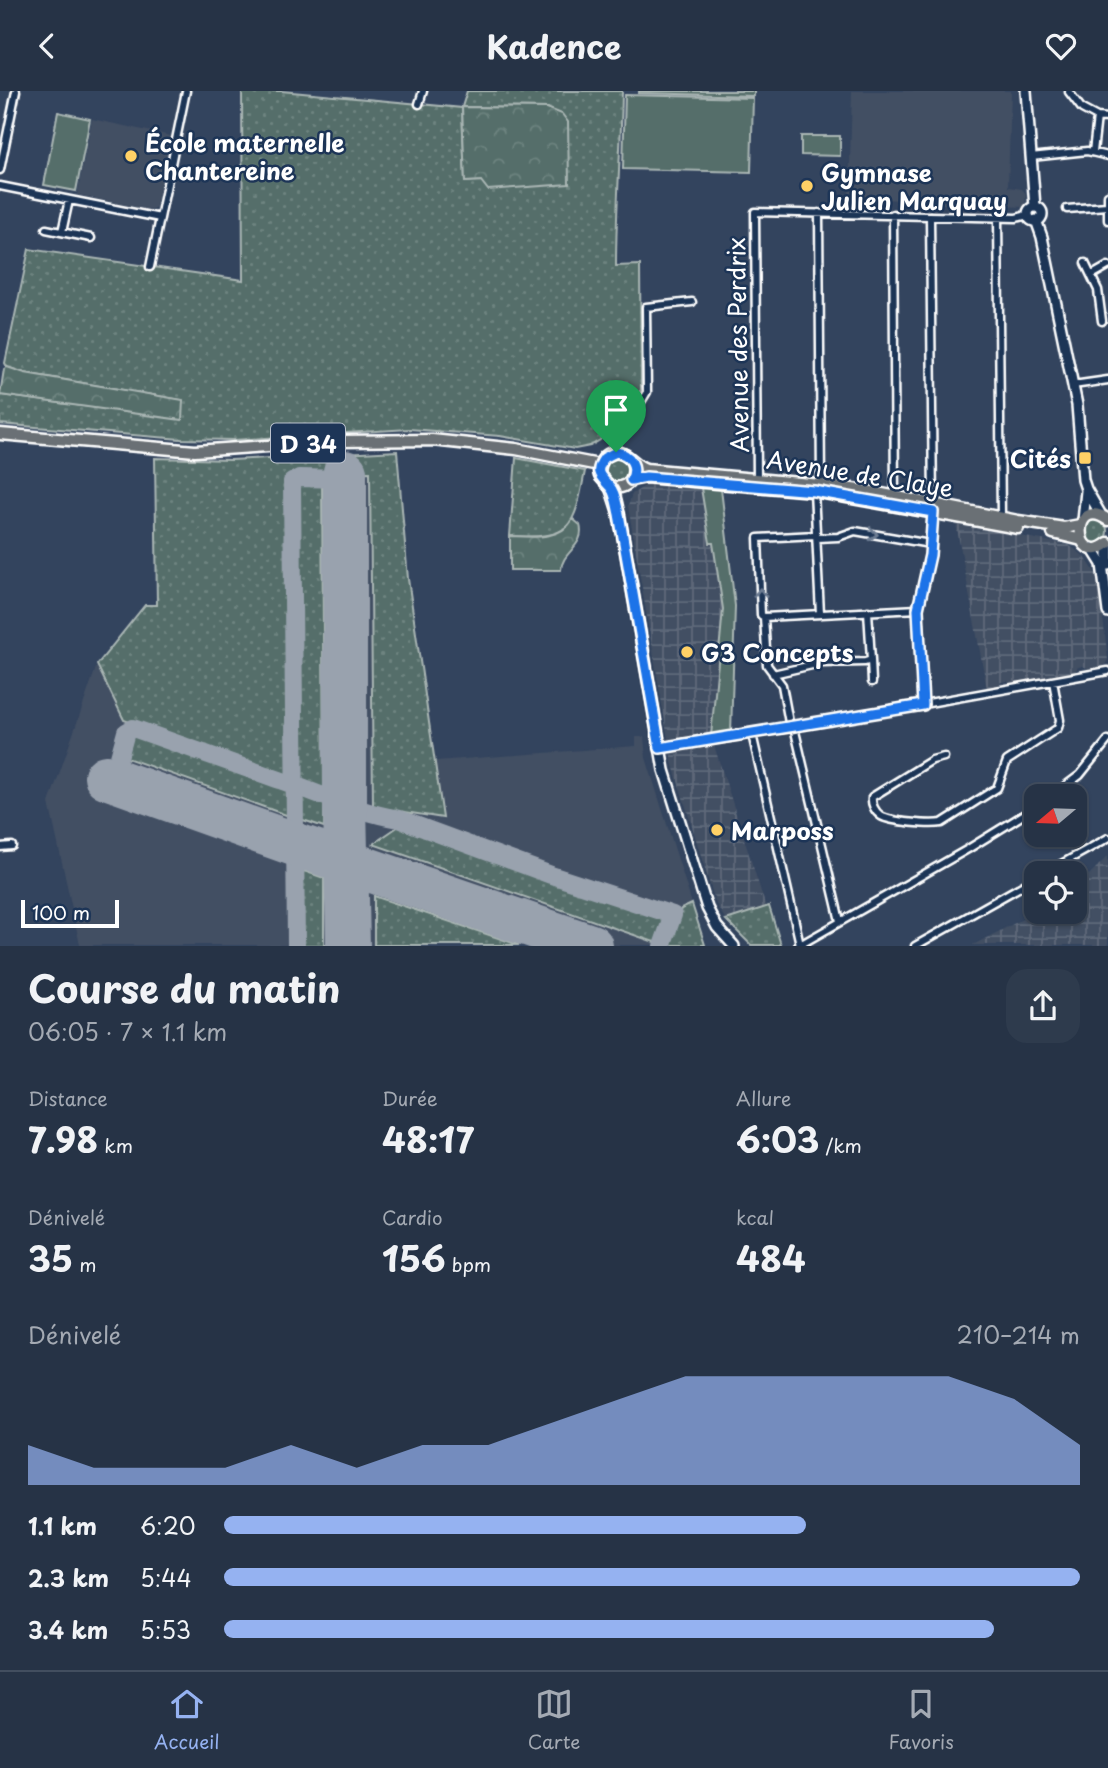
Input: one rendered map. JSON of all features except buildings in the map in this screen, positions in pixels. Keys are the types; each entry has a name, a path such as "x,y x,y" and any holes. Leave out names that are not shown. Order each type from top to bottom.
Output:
{"main road":[{"name":"D 34","path":"0,432 195,451 340,441 432,440 516,449 599,465"},
{"name":"Avenue de Claye","path":"616,452 626,455 633,464 646,469 757,478 1064,528 1082,523 1094,515 1104,518"},
{"path":"610,487 600,476 599,465 604,458 616,452"},
{"path":"628,483 633,475 633,464"},
{"name":"Avenue de Claye","path":"610,487 646,477 818,488 895,497 933,508 1082,540"},
{"path":"1082,523 1082,540 1091,548 1108,545"}],"street":[{"path":"0,169 16,91"},
{"path":"150,267 186,91"},
{"path":"419,104 423,91"},
{"path":"1027,92 1035,207 1029,210 1041,234 1073,385 1086,489 1082,523"},
{"path":"1069,92 1083,109 1097,117 1107,118"},
{"path":"1093,152 1097,117"},
{"path":"1031,157 1093,152 1108,156"},
{"path":"0,186 160,218"},
{"path":"1108,195 1108,220"},
{"path":"62,232 69,199"},
{"path":"1067,209 1107,206"},
{"path":"1085,207 1086,217"},
{"name":"Avenue des Perdrix","path":"757,478 755,212 819,213"},
{"path":"820,614 817,537 819,213 1032,218"},
{"path":"893,214 895,497"},
{"path":"923,705 918,609 930,544 933,508 930,216"},
{"path":"998,217 1001,518"},
{"path":"46,229 91,238"},
{"path":"1085,263 1098,290 1102,321"},
{"path":"1092,275 1108,266"},
{"path":"616,452 618,426 647,392 646,307 692,302"},
{"path":"1073,385 1108,380"},
{"path":"619,514 620,497 628,483"},
{"path":"610,487 619,514 666,779 704,900 718,927 734,946"},
{"path":"1086,489 1104,518"},
{"path":"840,921 782,685 766,663 758,538 838,537 855,531 930,544"},
{"path":"1108,545 1108,565"},
{"path":"1091,548 1102,564 1108,612"},
{"path":"764,617 918,609"},
{"path":"868,611 872,682"},
{"path":"773,674 821,663 871,660"},
{"path":"660,748 792,728 1108,671"},
{"path":"944,757 932,760 872,797 871,802 877,814 885,818 942,823 997,789 1007,761 1058,728 1060,724 1053,681"},
{"path":"752,734 799,945 1024,814"},
{"path":"1068,784 1080,775 1108,740"},
{"path":"1067,861 1108,838"},
{"path":"0,847 12,846"},
{"path":"915,946 1024,886"}],"shaded area":[{"path":"852,91 1011,91 1008,187 1022,189 1026,194 1025,207 849,198"},
{"path":"92,119 171,136 156,207 150,210 77,195"},
{"path":"397,451 408,579 436,761 636,746 636,737 644,737 646,758 705,945 80,945 49,803 97,665 145,605 157,605 155,458 231,460"},
{"path":"648,484 701,488 709,543 713,543 723,609 711,736 766,907 726,920 716,904 672,762 628,506 632,494"},
{"path":"956,524 1069,545 1085,557 1098,577 1108,660 1104,666 1088,669 1083,666 1078,667 1075,672 1011,684 1007,681 1001,682 998,687 987,689"},
{"path":"1108,856 1108,945 973,945 1024,918 1024,924 1087,924 1087,877"}],"green space":[{"path":"242,91 281,91 462,108 465,182 481,181 547,108 462,107 467,91 622,91 616,266 640,265 641,390 615,418 600,440 590,446 575,449 500,436 409,429 234,440 181,439 0,424 0,395 182,419 182,400 24,373 7,367 5,363 29,249 243,280"},
{"path":"754,91 754,96 639,93"},
{"path":"625,95 753,98 751,172 623,169"},
{"path":"462,107 547,108 562,114 568,122 569,184 488,190 481,181 465,182"},
{"path":"58,112 90,119 76,191 44,185"},
{"path":"801,136 840,136 840,156 801,155"},
{"path":"7,367 25,373 183,400 182,420 0,395 4,369"},
{"path":"397,451 408,579 443,818 373,807 370,472 297,473 291,474 286,485 290,779 124,720 97,665 145,605 157,605 155,458 231,460"},
{"path":"516,458 585,471 573,518 558,532 510,536"},
{"path":"616,459 624,463 628,471 624,479 616,483 608,479 604,471 608,463"},
{"path":"322,484 324,791 300,782 297,485"},
{"path":"701,488 721,489 735,606 731,733 711,736 723,609"},
{"path":"573,519 580,525 580,538 562,563 561,570 510,570 510,536 536,537 553,534 561,531"},
{"path":"1095,519 1104,522 1107,531 1104,540 1095,543 1086,540 1083,531 1086,522"},
{"path":"132,734 289,788 289,816 124,757"},
{"path":"300,791 324,801 324,827 300,819"},
{"path":"399,826 665,919 657,943 373,844"},
{"path":"301,870 324,878 324,945 302,945"},
{"path":"374,896 519,945 374,945"},
{"path":"692,904 705,945 667,945 681,909"},
{"path":"769,906 781,945 751,945 726,920"}],"taxiway":[{"path":"296,946 292,482 299,478 346,479"},
{"path":"113,779 126,732 133,728 345,804 399,819 551,875 673,915 662,946"}],"runway":[{"path":"345,472 345,805 348,946"},
{"path":"106,777 591,946"}],"place":[{"name":"École maternelle Chantereine","path":"131,156"},
{"name":"Gymnase Julien Marquay","path":"807,186"},
{"name":"Cités","path":"1085,458"},
{"name":"G3 Concepts","path":"687,652"},
{"name":"Marposs","path":"717,830"}],"route":[{"path":"616,452 626,455 633,464 631,480 646,477 814,491 933,512 930,555 918,609 923,705 660,748 619,514 614,495 602,480 599,471 599,465 604,458 616,452"}]}
